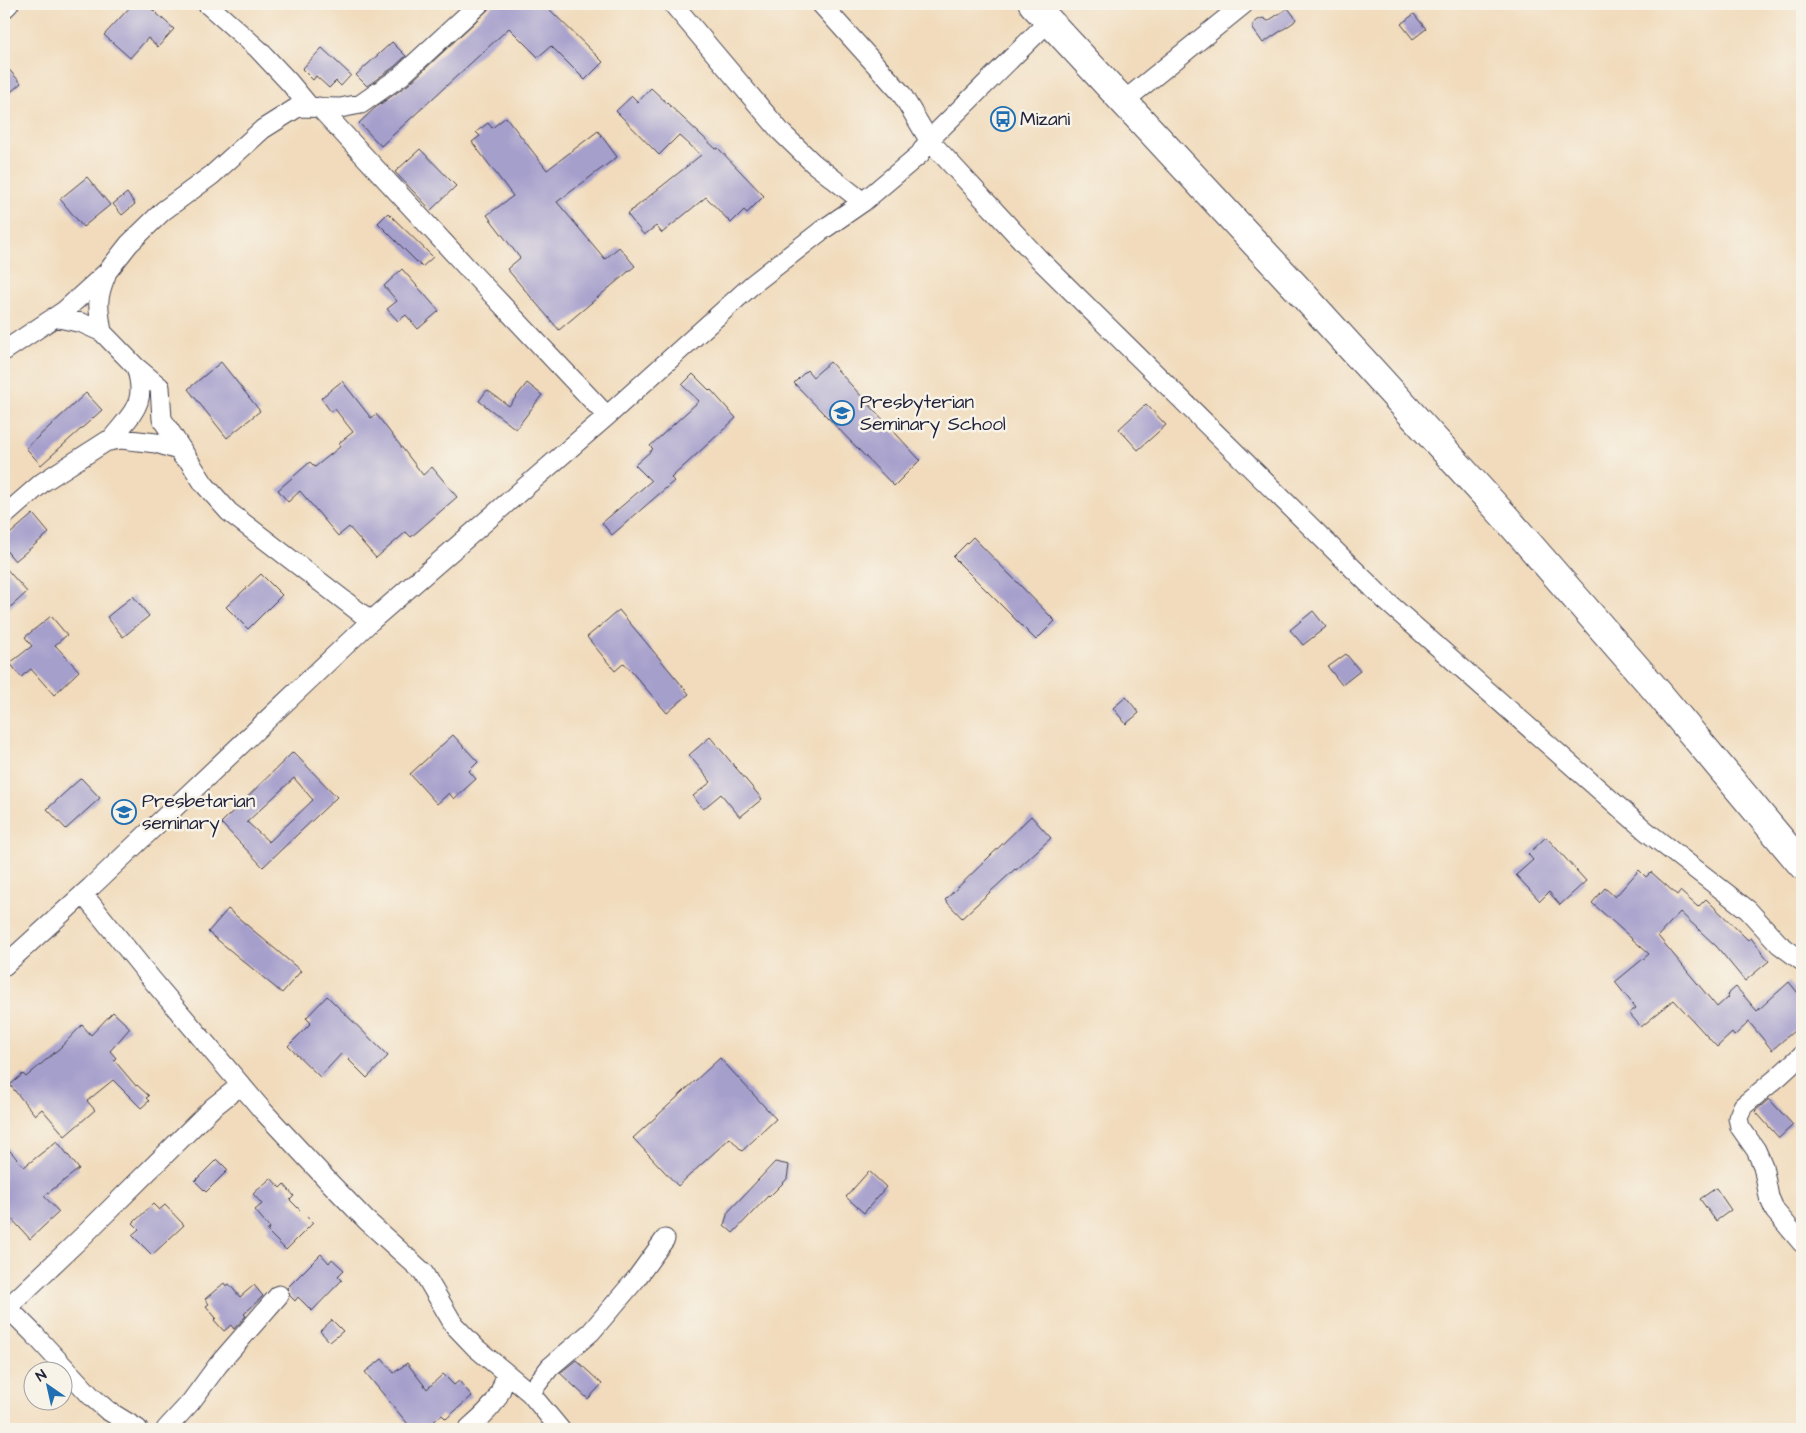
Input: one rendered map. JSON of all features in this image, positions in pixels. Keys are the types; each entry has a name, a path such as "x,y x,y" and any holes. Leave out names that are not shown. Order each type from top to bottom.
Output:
{"highway":[{"path":"1041,12 1507,519 1649,681 1802,865"}],"street":[{"path":"4,9 9,4"},
{"path":"207,4 258,49 607,416"},
{"path":"4,350 54,317 107,272 129,244 163,211 212,175 264,129 298,107 340,108 361,104 379,93 426,54 479,4"},
{"path":"673,4 781,132 813,163 863,202"},
{"path":"820,4 901,93 929,140 1038,258 1386,601 1646,831 1748,910 1779,944 1802,961"},
{"path":"1124,101 1244,4"},
{"path":"4,966 83,894 371,621 607,416 753,284 821,231 863,202 920,154 929,140 1041,12"},
{"path":"102,332 97,301 99,290 107,272"},
{"path":"54,317 82,323 102,332 136,367 160,387 162,419 204,484"},
{"path":"110,441 131,415 140,396 141,382 136,367"},
{"path":"4,516 43,482 110,441 121,439 156,443 178,450 204,484 229,512 371,621"},
{"path":"83,894 241,1086 366,1220 423,1272 454,1325 476,1348 530,1393 560,1429"},
{"path":"1802,1054 1743,1106 1738,1118 1740,1127 1756,1150 1763,1166 1769,1197 1776,1211 1802,1243"},
{"path":"138,1429 107,1410 91,1396 5,1308 83,1236 205,1114 241,1086"},
{"path":"530,1393 550,1367 591,1332 636,1279 665,1239"},
{"path":"166,1429 279,1295"},
{"path":"468,1429 493,1405 502,1391 506,1373"}],"building":[{"path":"133,4 146,4 174,29 158,47 148,38 130,58 104,35"},
{"path":"494,4 544,4 603,62 585,80 551,46 538,57 509,28 381,146 359,123 375,108 409,84"},
{"path":"1288,8 1296,19 1294,22 1263,43 1253,29 1253,24 1263,18 1268,21"},
{"path":"1414,14 1426,29 1413,39 1401,24"},
{"path":"392,42 406,56 367,86 356,75"},
{"path":"322,48 351,75 341,86 336,81 329,88 316,76 313,80 302,69"},
{"path":"4,64 21,83 4,98"},
{"path":"651,88 716,149 718,148 764,196 747,213 744,210 731,223 706,197 662,233 656,226 644,235 627,214 701,155 679,135 659,155 616,111 632,96 638,102"},
{"path":"506,117 547,170 598,131 617,157 557,202 605,259 619,247 635,266 559,330 507,269 520,258 487,215 513,196 472,142 480,136 476,132 488,123 492,128"},
{"path":"420,149 456,186 431,210 395,172"},
{"path":"87,177 110,205 83,227 60,199"},
{"path":"127,193 135,204 122,215 113,204"},
{"path":"388,213 433,257 422,267 378,223"},
{"path":"402,269 439,311 418,329 406,315 398,321 387,309 397,301 384,286"},
{"path":"221,362 260,411 227,438 188,389"},
{"path":"830,362 920,460 894,486 794,383 807,370 813,377"},
{"path":"693,374 711,390 736,418 671,478 674,481 612,535 602,523 651,481 635,465 653,449 650,446 699,401 682,385"},
{"path":"342,381 371,418 376,414 423,475 432,467 457,497 411,537 406,532 376,558 349,527 338,536 300,491 288,502 278,490 310,462 315,467 341,446 339,443 353,432 335,409 331,412 321,398"},
{"path":"527,383 542,395 516,429 479,401 487,390 509,406"},
{"path":"86,393 102,410 41,465 26,448"},
{"path":"1146,404 1166,425 1138,450 1119,429"},
{"path":"33,514 49,533 15,561 4,548 4,539"},
{"path":"973,537 1055,621 1036,640 953,557"},
{"path":"4,566 27,592 4,613"},
{"path":"261,574 282,595 248,629 226,607"},
{"path":"133,596 149,616 123,637 107,617"},
{"path":"619,610 689,694 667,713 624,663 615,671 587,637"},
{"path":"1313,611 1326,627 1303,645 1290,630"},
{"path":"51,616 67,635 55,645 79,671 54,695 31,669 21,677 10,663 32,646 25,637"},
{"path":"1346,654 1360,671 1342,685 1328,667"},
{"path":"1126,697 1139,713 1126,724 1113,708"},
{"path":"453,735 478,762 469,771 476,779 454,799 449,793 437,804 410,774"},
{"path":"710,737 762,799 740,817 721,794 703,809 693,796 711,782 689,755"},
{"path":"293,752 337,797 263,867 221,823","holes":["294,778 313,800 269,842 247,822"]},
{"path":"81,778 100,798 66,829 47,809"},
{"path":"1031,816 1051,838 962,918 945,900"},
{"path":"1546,837 1586,881 1560,905 1549,892 1540,901 1516,875 1533,860 1528,854"},
{"path":"1639,870 1646,877 1651,872 1677,895 1680,891 1698,907 1706,899 1748,940 1751,938 1769,961 1745,981 1717,947 1680,912 1658,936 1717,1007 1736,987 1757,1011 1789,982 1802,998 1802,1024 1772,1050 1749,1022 1734,1036 1732,1033 1717,1047 1674,1000 1641,1027 1629,1013 1636,1008 1615,982 1649,954 1592,903 1605,888 1615,897"},
{"path":"228,909 301,971 282,993 208,932"},
{"path":"327,996 388,1056 367,1078 342,1053 320,1077 288,1046 311,1023 306,1018"},
{"path":"113,1012 130,1028 110,1051 116,1058 114,1060 136,1086 149,1096 146,1098 149,1101 141,1108 113,1080 87,1101 95,1110 65,1136 42,1109 35,1115 10,1085 23,1074 26,1077 61,1047 82,1025 91,1035"},
{"path":"720,1058 776,1119 742,1151 730,1138 678,1186 633,1138"},
{"path":"1769,1099 1793,1125 1779,1138 1755,1111"},
{"path":"57,1141 79,1169 44,1196 59,1212 30,1239 11,1218 4,1225 4,1144 24,1167"},
{"path":"217,1159 228,1170 206,1192 195,1181"},
{"path":"775,1162 789,1165 787,1179 733,1233 724,1225 728,1212"},
{"path":"869,1171 886,1187 864,1213 846,1197"},
{"path":"271,1178 280,1188 284,1184 294,1196 290,1200 313,1223 286,1250 267,1231 270,1228 255,1210 262,1204 253,1194"},
{"path":"1716,1188 1731,1210 1716,1221 1700,1199"},
{"path":"153,1204 159,1210 165,1205 184,1225 152,1255 132,1235 139,1229 133,1223"},
{"path":"321,1254 329,1263 332,1259 344,1270 338,1276 342,1280 312,1311 298,1297 295,1301 290,1296 287,1288"},
{"path":"224,1283 226,1286 229,1284 240,1297 254,1285 263,1296 244,1314 246,1316 234,1329 231,1325 224,1331 214,1320 216,1318 206,1306 209,1304 205,1299"},
{"path":"332,1320 343,1331 330,1342 320,1331"},
{"path":"382,1359 394,1373 407,1363 427,1389 443,1374 454,1385 459,1381 472,1396 446,1419 442,1415 424,1429 412,1429 365,1372"},
{"path":"576,1360 602,1384 588,1399 560,1373"}],"place":[{"name":"Mizani","path":"1003,119"},
{"name":"Presbyterian Seminary School","path":"842,413"},
{"name":"Presbetarian seminary","path":"124,812"}]}
